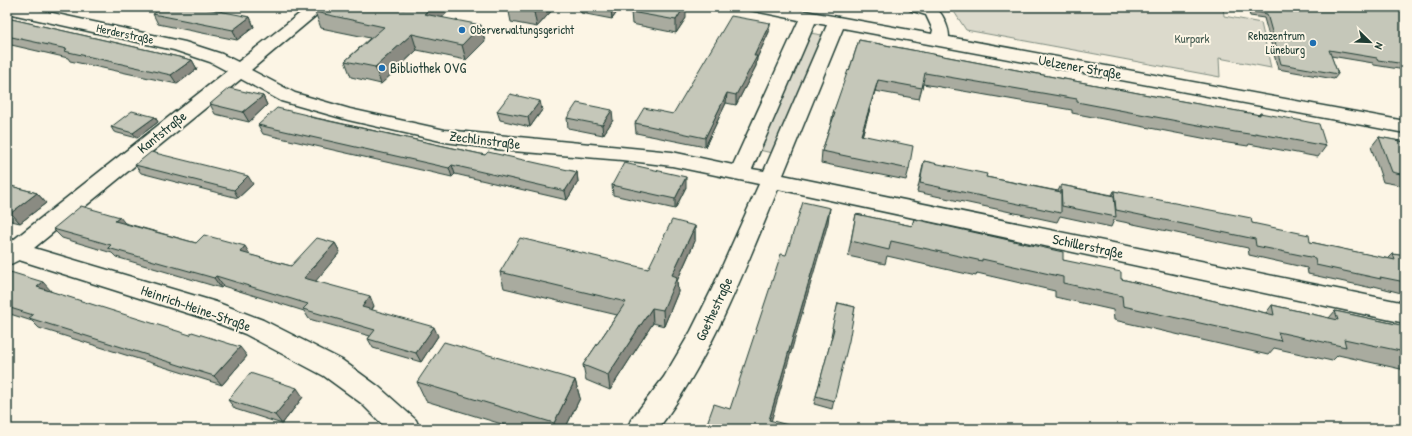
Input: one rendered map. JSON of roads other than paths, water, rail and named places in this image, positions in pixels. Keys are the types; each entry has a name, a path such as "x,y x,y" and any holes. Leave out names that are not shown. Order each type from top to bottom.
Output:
{"street":[{"name":"Kantstraße","path":"10,252 318,7"},
{"name":"Uelzener Straße","path":"756,7 1405,127"},
{"path":"916,7 932,12 941,30 940,41"},
{"name":"Herderstraße","path":"7,8 179,46 216,58 238,71"},
{"path":"772,179 740,172 809,17"},
{"name":"Goethestraße","path":"641,429 677,382 721,298 837,22"},
{"name":"Zechlinstraße","path":"238,71 288,97 348,114 445,136 512,144 665,158 740,172"},
{"name":"Schillerstraße","path":"772,179 1405,313"},
{"name":"Heinrich-Heine-Straße","path":"10,252 216,312 254,327 333,368 370,395 406,429"}],"place":[{"name":"Oberverwaltungsgericht","path":"462,30"},
{"name":"Rehazentrum Lüneburg","path":"1313,43"},
{"name":"Bibliothek OVG","path":"382,68"}],"park label":[{"name":"Kurpark","path":"1192,39"}]}
